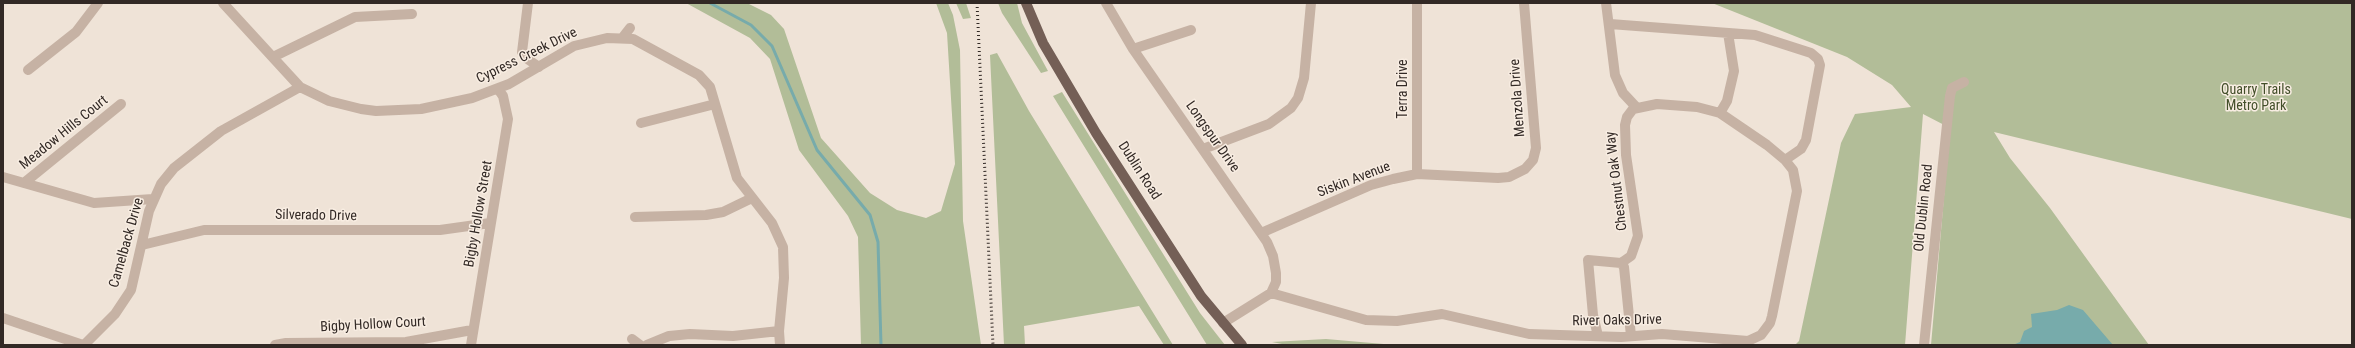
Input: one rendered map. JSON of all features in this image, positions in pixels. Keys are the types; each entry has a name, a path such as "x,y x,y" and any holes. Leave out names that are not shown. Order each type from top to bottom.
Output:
{"main road":[{"name":"Dublin Road","path":"1026,3 1043,44 1064,82 1201,296 1242,345"}],"street":[{"path":"28,70 76,32 98,3"},
{"name":"Cypress Creek Drive","path":"223,3 300,87 329,101 376,111 421,109 472,98 498,89 539,67 558,54 584,42 623,37"},
{"path":"528,3 522,52 526,58 539,67"},
{"name":"Longspur Drive","path":"1106,3 1133,49 1261,233 1273,256 1276,273 1276,282 1271,294"},
{"path":"1203,149 1269,124 1281,116 1298,98 1304,78 1310,3"},
{"name":"Terra Drive","path":"1417,3 1417,174"},
{"name":"Menzola Drive","path":"1509,177 1519,173 1530,164 1536,148 1524,3"},
{"path":"1606,3 1610,24 1609,34 1616,75 1623,93 1637,108 1646,104 1676,105 1720,113 1727,100 1734,71 1728,33"},
{"path":"273,57 355,17 412,14"},
{"path":"1610,24 1755,35 1811,53 1818,59 1820,65 1806,140 1801,149 1785,160"},
{"path":"630,28 623,37 641,42 699,75 710,88 732,166 737,178 772,223 783,247 784,278 779,331 780,345"},
{"path":"1133,49 1191,30"},
{"name":"Old Dublin Road","path":"1924,345 1950,96 1952,88 1964,82"},
{"name":"Camelback Drive","path":"83,345 115,314 131,290 153,199 161,184 174,168 221,131 300,87"},
{"name":"Bigby Hollow Street","path":"471,345 472,330 508,119 503,96 498,89"},
{"name":"Meadow Hills Court","path":"24,183 121,104"},
{"path":"641,123 715,104"},
{"name":"Chestnut Oak Way","path":"1622,262 1631,256 1638,236 1626,155 1624,124 1627,117 1637,108"},
{"name":"River Oaks Drive","path":"1271,294 1366,320 1397,321 1442,314 1529,334 1631,336 1662,334 1748,341 1761,335 1770,323 1777,298 1797,191 1793,170 1785,160 1720,113"},
{"name":"Siskin Avenue","path":"1261,233 1372,186 1417,174 1509,177"},
{"path":"3,177 94,203 153,199"},
{"path":"635,217 706,216 723,212 752,198"},
{"name":"Silverado Drive","path":"142,245 204,230 440,230 490,223"},
{"path":"1598,336 1593,315 1588,260 1622,262 1629,303 1631,336"},
{"path":"1223,323 1271,294"},
{"path":"3,318 83,345"},
{"name":"Bigby Hollow Court","path":"275,345 286,343 406,342 472,330"},
{"path":"647,345 669,336 690,334 733,336 779,331"}],"green space":[{"path":"686,3 747,3 771,15 784,29 821,138 870,193 897,210 926,218 941,211 955,164 947,33 936,3 948,3 953,15 960,50 963,221 981,345 861,345 858,237 848,216 799,150 770,59 750,38"},
{"path":"956,3 966,3 971,18 963,19"},
{"path":"998,3 1017,3 1022,23 1048,71 1041,73 1002,13"},
{"name":"Quarry Trails Metro Park","path":"1712,3 2352,3 2352,219 1994,132 2010,158 2050,208 2149,345 1931,345 1950,128 1923,114 1905,345 1795,345 1799,341 1841,143 1855,114 1911,107 1892,85 1847,57"},
{"path":"997,53 1029,111 1173,345 1164,345 1139,306 1024,326 1025,345 1004,345 990,55"},
{"path":"1062,92 1200,313 1225,345 1207,345 1053,96"},
{"path":"1326,339 1395,345 1287,345 1272,342"}],"water":[{"path":"2069,305 2083,310 2113,345 2013,345 2020,342 2024,331 2032,327 2031,314 2057,310"}],"waterway":[{"path":"710,3 751,25 772,46 817,150 870,215 878,242 881,345"}],"railway":[{"path":"977,3 993,345"}]}
